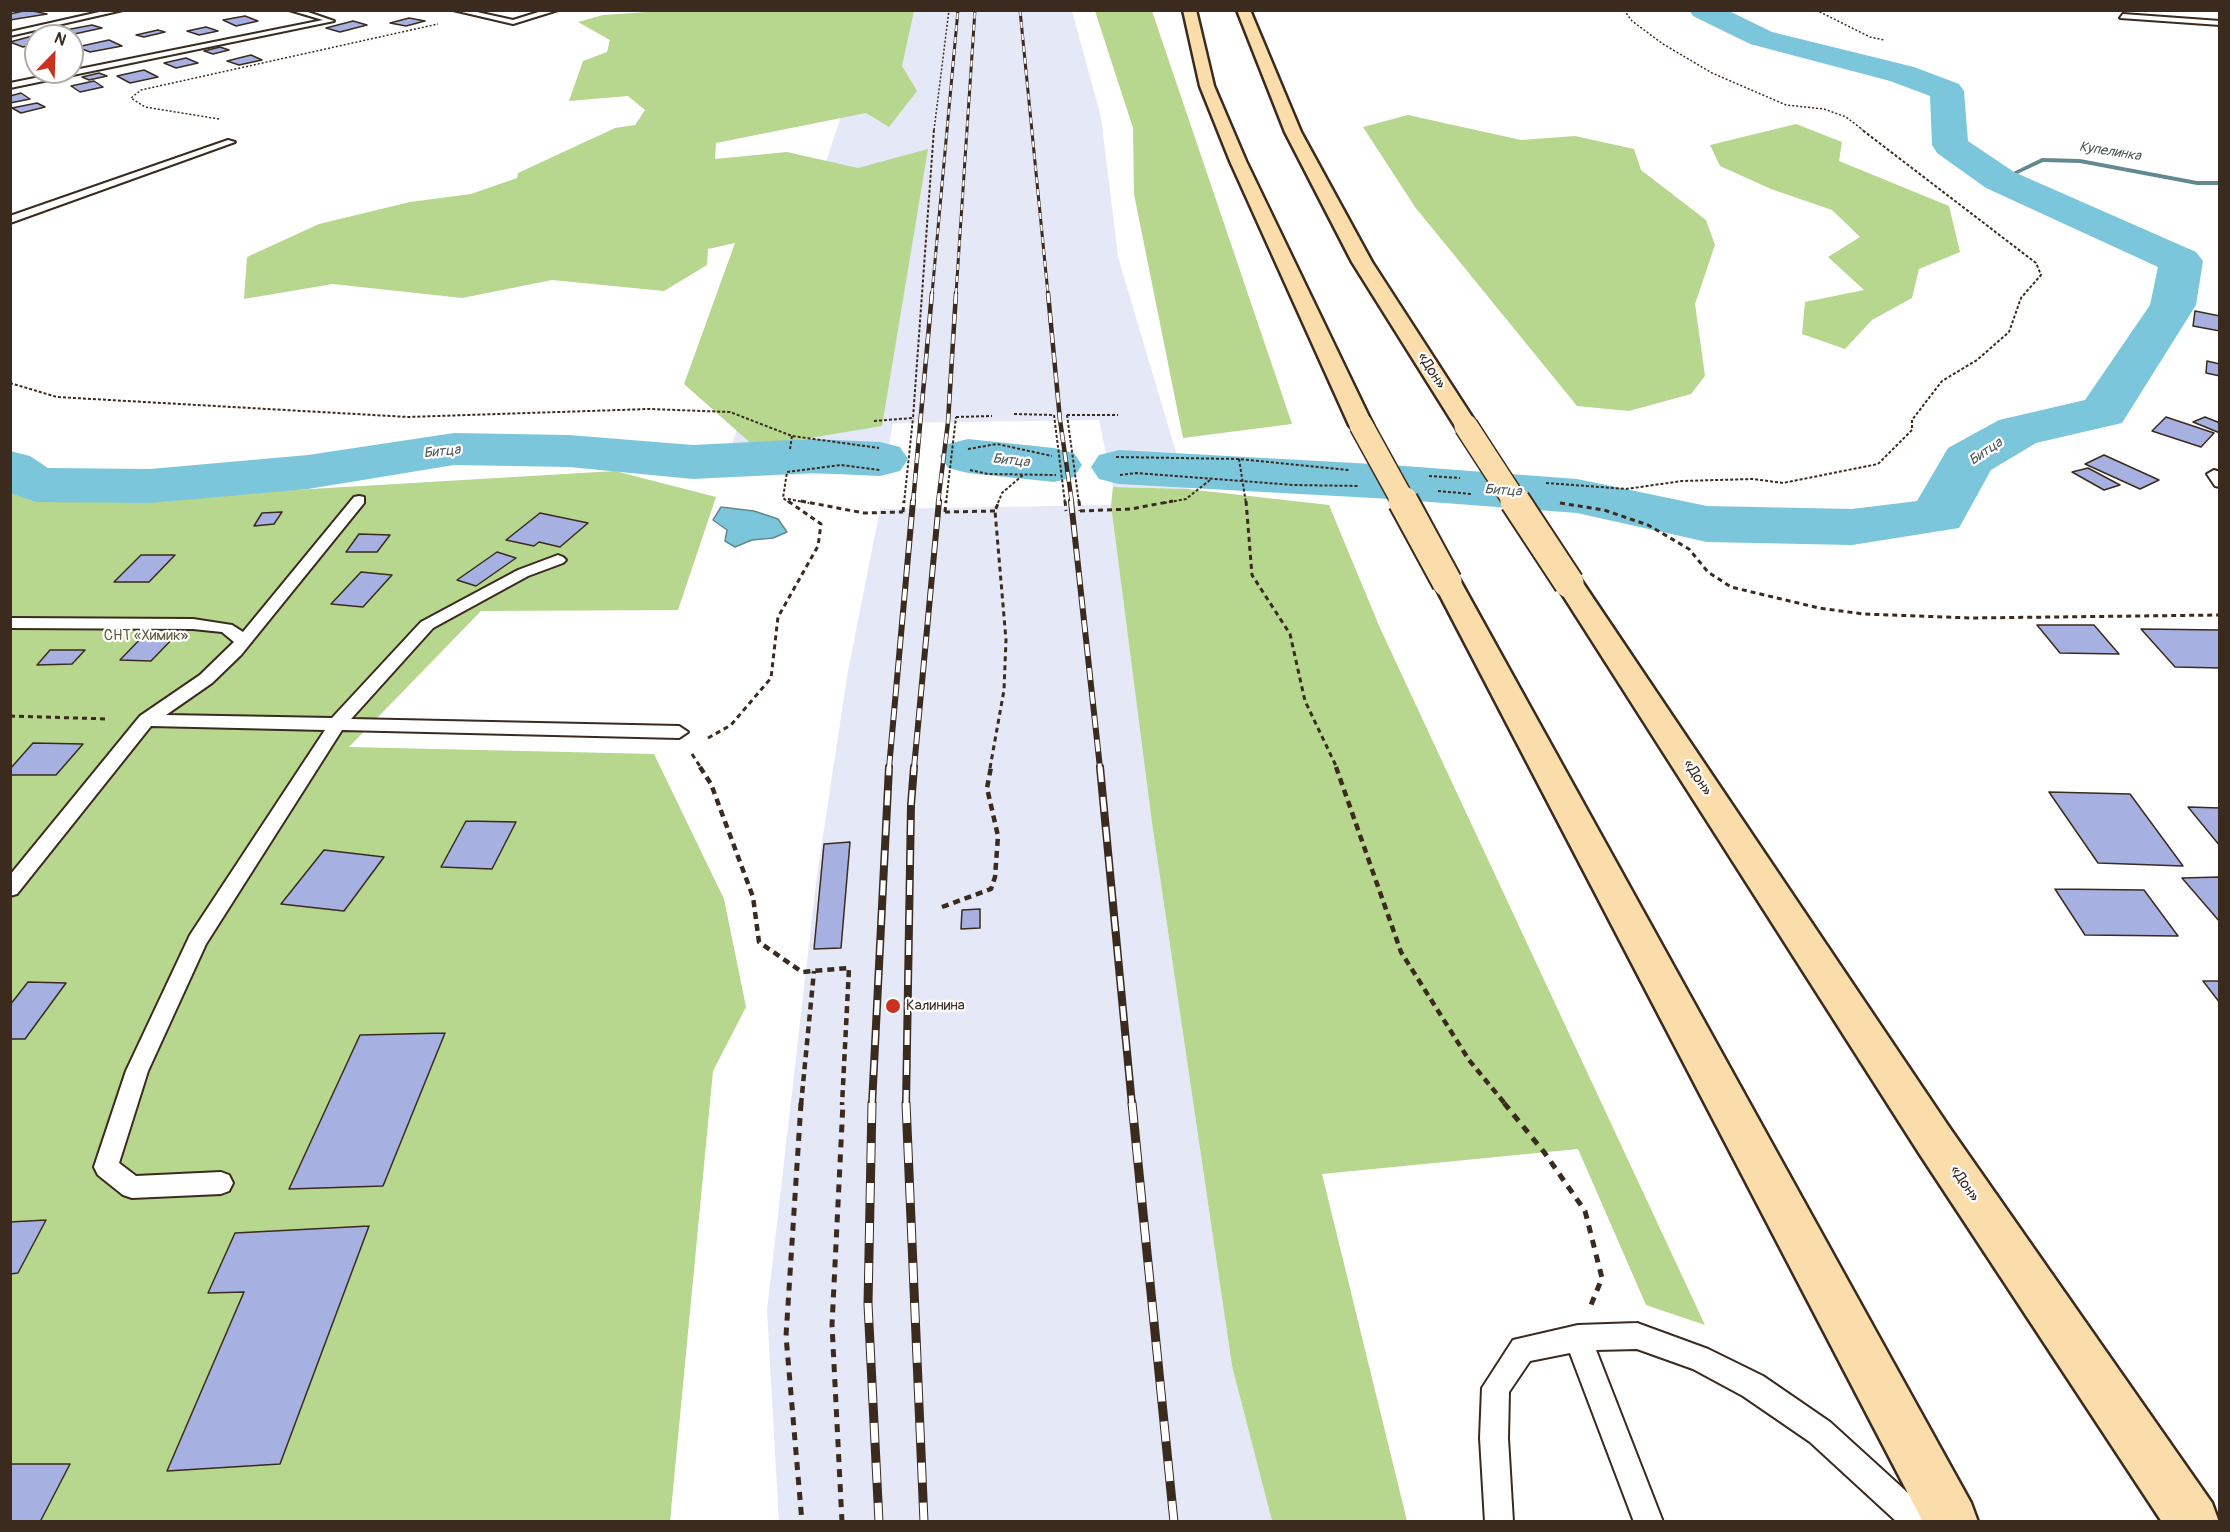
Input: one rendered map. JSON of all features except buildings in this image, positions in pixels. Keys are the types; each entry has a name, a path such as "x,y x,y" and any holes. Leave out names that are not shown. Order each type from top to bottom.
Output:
{"highway":[{"path":"1189,10 1207,86 1238,161 1361,425 1952,1521"},
{"name":"«Дон»","path":"1243,10 1293,132 1357,252 1466,426 1934,1140 2193,1521"}],"lane":[{"path":"10,34 120,10"},
{"path":"10,86 330,21 292,10"},
{"path":"456,10 513,22 555,10"},
{"path":"2123,16 2220,23"},
{"path":"10,220 195,157 231,142"},
{"path":"10,889 146,720 206,679 242,643 359,500"},
{"path":"221,1183 132,1187 106,1167 137,1071 197,942 338,723 427,625 523,573 558,560"},
{"path":"10,623 193,624 226,628 236,634 242,643"},
{"path":"146,720 679,732"},
{"path":"1499,1521 1494,1438 1496,1388 1522,1349 1578,1338 1637,1336 1699,1358 1753,1386 1820,1432 1916,1521"},
{"path":"1578,1338 1649,1521"}],"path":[{"path":"783,498 864,513 903,512 913,418 933,137 949,10"},
{"path":"1624,10 1632,21 1664,44 1722,78 1778,102 1824,109 1846,117 2036,263 2041,275 2021,298 2009,332 1977,360 1942,381 1912,420 1912,430 1878,464 1783,483 1753,479 1682,482 1626,489"},
{"path":"1816,10 1870,36 1884,40"},
{"path":"195,157 228,128 220,119 145,107 131,98 141,90 477,16"},
{"path":"10,383 57,397 385,416 649,409 730,412 792,436 879,448"},
{"path":"1014,414 1054,415 1066,511"},
{"path":"1118,415 1066,415 1080,511 1131,509 1186,499 1210,480"},
{"path":"992,416 956,417 945,512 995,511"},
{"path":"874,421 913,418"},
{"path":"790,449 792,436"},
{"path":"968,448 997,444 1052,456"},
{"path":"1239,459 1244,482 1252,575 1290,634 1305,701 1340,776 1401,952 1469,1060 1544,1152 1585,1211 1602,1278 1578,1338"},
{"path":"783,498 787,472 841,465 880,470"},
{"path":"970,471 1056,475"},
{"path":"1120,475 1136,473 1244,482 1366,486"},
{"path":"942,907 991,889 995,878 998,836 987,788 1004,690 1006,640 995,511 1002,493 1023,475"},
{"path":"1436,490 1481,495"},
{"path":"689,748 731,725 771,678 778,617 818,546 821,524 783,498"},
{"path":"1551,502 1604,510 1648,525 1689,549 1708,572 1731,587 1819,608 1863,614 1971,618 2220,615"},
{"path":"10,716 146,720"},
{"path":"679,732 711,784 753,897 759,942 802,972 849,968 832,1325 842,1521"},
{"path":"802,1521 786,1336 804,1054 814,971"}],"shaded area":[{"path":"876,11 1072,11 1101,117 1118,257 1187,489 1113,487 1099,420 893,423 884,473 721,477"},
{"path":"1111,505 1152,823 1232,1366 1272,1521 779,1522 767,1310 817,875 848,671 880,509"}],"green space":[{"path":"662,11 914,11 902,66 917,91 889,127 866,113 716,143 715,159 787,152 858,168 928,149 882,426 755,447 684,384 735,243 708,249 707,265 664,291 552,280 462,298 333,284 244,299 247,257 319,224 410,202 471,194 517,178 518,173 615,128 635,125 645,110 628,96 569,101 583,61 607,52 610,40 578,22 603,15"},
{"path":"1095,11 1152,11 1292,424 1183,438 1134,194 1133,128"},
{"path":"1408,115 1521,140 1575,136 1634,149 1641,170 1706,220 1715,245 1695,304 1705,376 1691,394 1629,411 1577,406 1415,207 1363,127"},
{"path":"1796,124 1842,142 1839,161 1949,206 1960,252 1919,269 1912,298 1872,320 1845,349 1802,334 1805,302 1864,290 1828,257 1860,237 1832,210 1771,189 1720,166 1710,145"},
{"name":"СНТ «Химик»","path":"10,459 142,499 615,471 716,497 678,610 481,611 349,747 654,754 724,899 746,1007 713,1071 670,1521 11,1521"},
{"path":"1113,487 1187,489 1329,505 1380,628 1705,1325 1646,1305 1578,1149 1322,1174 1407,1521 1272,1521 1232,1366 1152,823 1111,505"}],"water":[{"path":"721,507 754,511 778,519 787,532 773,538 752,540 735,547 725,541 727,530 713,520"}],"waterway":[{"name":"Битца","path":"1119,467 1391,482 1577,496 1707,524 1852,527 1938,516 1968,460 2018,431 2103,412 2173,305 2181,261 2000,180 1950,145 1947,91 1902,74 1761,38 1703,10"},
{"name":"Купелинка","path":"2000,180 2042,160 2080,161 2197,183 2220,183"},
{"name":"Битца","path":"10,468 36,485 150,486 308,472 454,449 569,451 693,462 812,456 880,459"},
{"name":"Битца","path":"968,456 1054,465"}],"railway":[{"path":"932,294 958,10"},
{"path":"956,294 975,10"},
{"path":"1020,10 1048,294"},
{"path":"913,503 932,293"},
{"path":"938,503 948,422 956,293"},
{"path":"1048,293 1060,420 1072,503"},
{"path":"889,768 913,501"},
{"path":"914,768 939,501"},
{"path":"1071,501 1100,768"},
{"path":"872,1105 889,767"},
{"path":"906,1104 911,805 914,767"},
{"path":"1100,767 1132,1105"},
{"path":"872,1103 868,1304 879,1522"},
{"path":"1132,1103 1174,1522"},
{"path":"906,1104 924,1522"}],"place":[{"name":"Калинина","path":"893,1006"}]}
